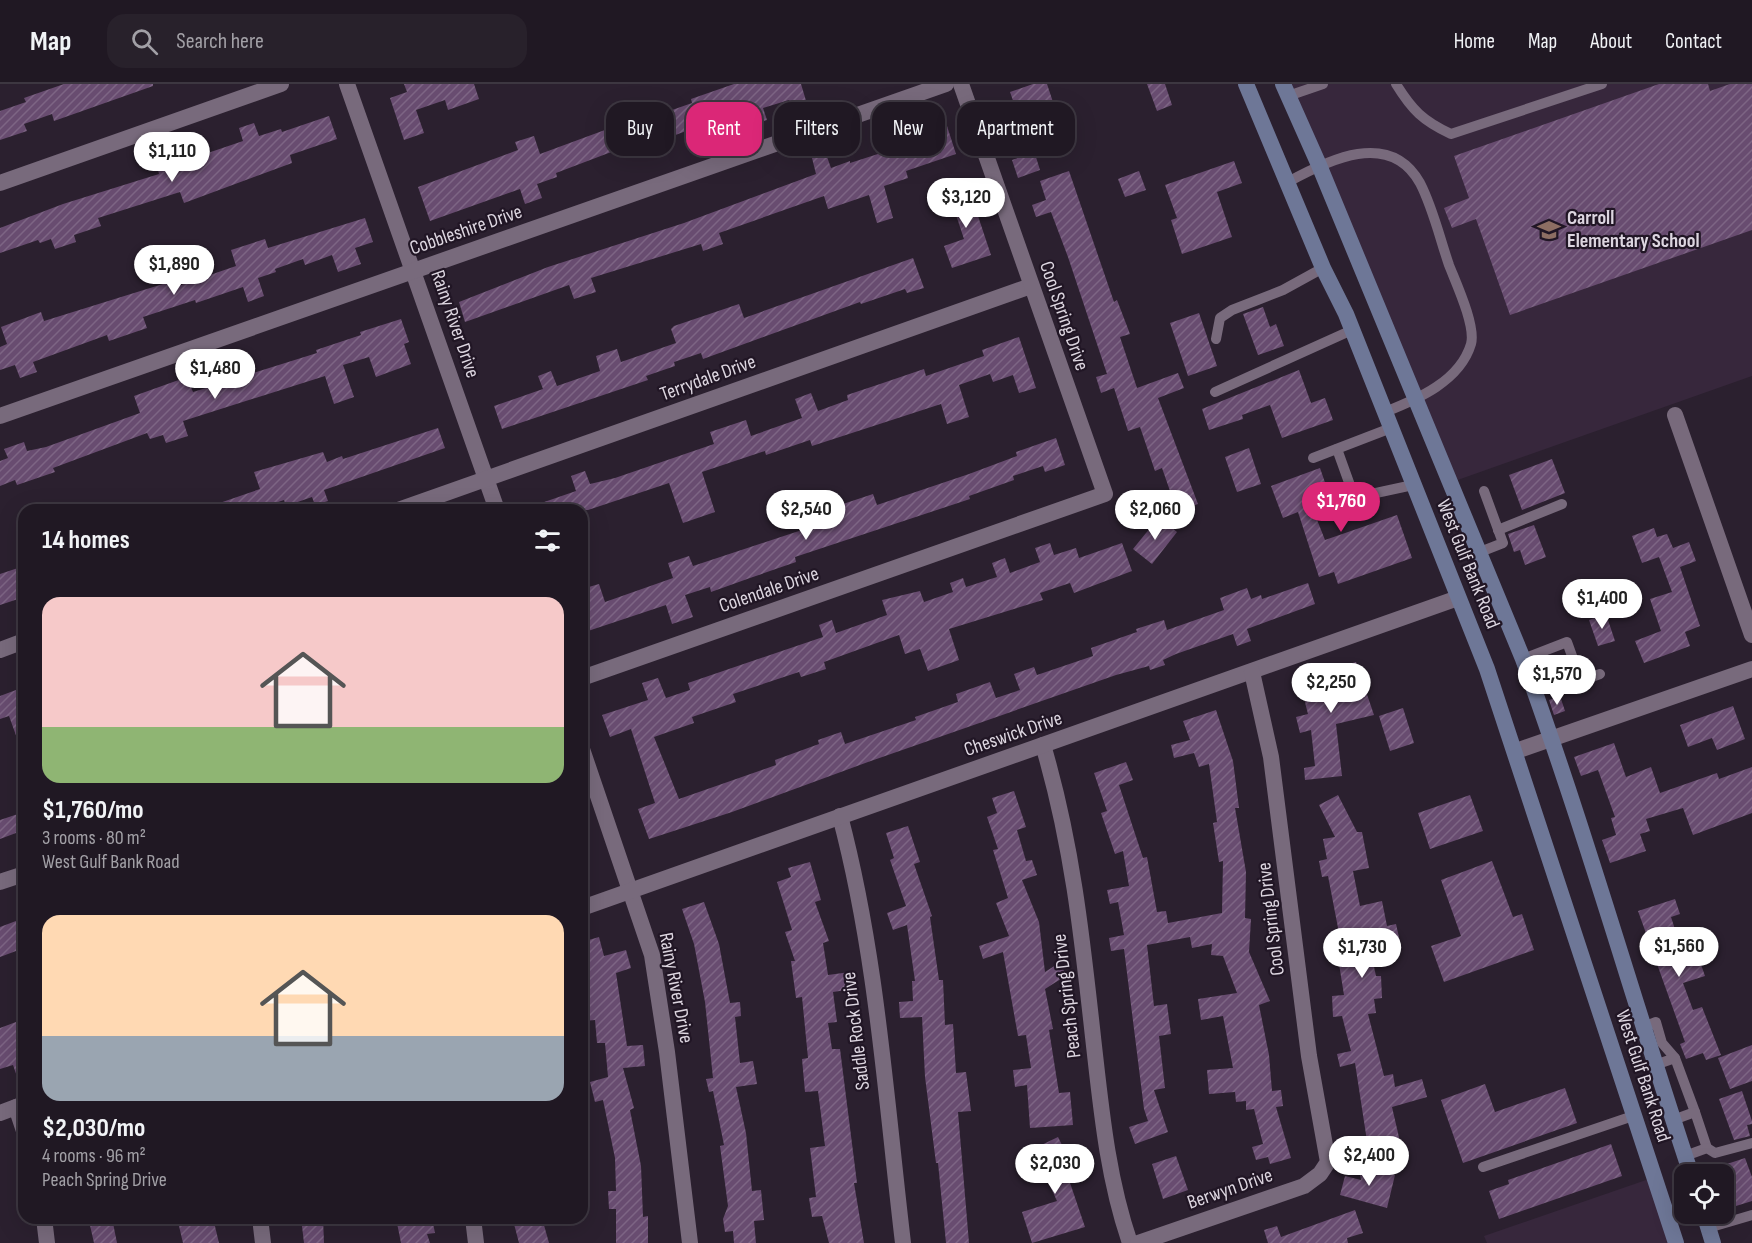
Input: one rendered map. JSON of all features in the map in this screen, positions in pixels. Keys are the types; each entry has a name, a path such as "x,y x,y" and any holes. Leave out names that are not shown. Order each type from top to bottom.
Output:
{"main road":[{"name":"West Gulf Bank Road","path":"1246,84 1323,268 1352,330 1516,752 1676,1243"},
{"name":"West Gulf Bank Road","path":"1286,90 1320,165 1480,552 1552,739 1641,1028 1688,1164"}],"street":[{"path":"0,183 281,84"},
{"name":"Rainy River Drive","path":"348,84 495,504"},
{"name":"Cobbleshire Drive","path":"0,416 946,84"},
{"name":"Cool Spring Drive","path":"961,84 1105,494"},
{"name":"Terrydale Drive","path":"415,504 1031,286"},
{"path":"1675,415 1752,635"},
{"name":"Colendale Drive","path":"588,676 1105,494"},
{"name":"Cheswick Drive","path":"588,906 1458,598"},
{"path":"0,650 18,643"},
{"path":"1516,752 1752,669"},
{"name":"Cool Spring Drive","path":"1252,672 1271,756 1309,1056 1328,1162"},
{"name":"Peach Spring Drive","path":"1043,745 1061,805 1073,866 1111,1179 1130,1243"},
{"name":"Rainy River Drive","path":"588,766 652,956 690,1243"},
{"name":"Saddle Rock Drive","path":"840,816 868,958 903,1243"},
{"path":"0,882 18,876"},
{"path":"0,1113 18,1107"},
{"name":"Berwyn Drive","path":"1138,1243 1304,1186 1320,1174 1328,1162"},
{"path":"45,1224 47,1243"},
{"path":"261,1224 263,1243"},
{"path":"474,1224 476,1243"}],"lane":[{"path":"1286,90 1323,84"},
{"path":"1396,84 1409,104 1427,122 1451,134 1602,84"},
{"path":"1288,182 1320,165 1360,153 1380,154 1401,160 1420,183 1466,311 1472,342 1461,367 1416,400 1385,412"},
{"path":"1216,339 1220,318 1232,310 1283,290 1323,268"},
{"path":"1215,392 1352,330"},
{"path":"1313,458 1391,428"},
{"path":"1336,449 1351,488 1362,496 1413,485"},
{"path":"1480,552 1503,543 1484,491"},
{"path":"1498,530 1562,504"},
{"path":"1522,659 1567,642 1581,681 1600,674"},
{"path":"1641,1028 1656,1022 1662,1043 1675,1058 1707,1148 1715,1153 1752,1143"},
{"path":"1655,1065 1675,1058"},
{"path":"1673,1120 1695,1112"},
{"path":"1483,1167 1633,1116"},
{"path":"1685,1156 1707,1148"},
{"path":"1708,1228 1751,1217"}],"shaded area":[{"name":"Carroll Elementary School","path":"1285,84 1752,84 1752,376 1452,482"},
{"path":"1649,1179 1671,1243 1487,1243 1484,1236"}],"building":[{"path":"64,84 153,84 153,86 54,121 52,114 24,124 27,131 0,140 0,111 26,102 24,98"},
{"path":"404,84 474,84 479,99 448,110 445,100 416,110 424,133 404,140 390,98 407,92"},
{"path":"734,84 801,84 806,102 790,102 789,100 774,102 774,105 763,108 767,120 762,122 762,102 692,102 691,99"},
{"path":"1033,84 1047,84 1053,102 1014,102 1010,92"},
{"path":"1147,84 1165,84 1172,105 1157,111"},
{"path":"1659,84 1708,84 1710,91 1730,84 1752,84 1752,230 1510,315 1476,219 1452,228 1444,208 1469,198 1454,156"},
{"path":"686,105 686,131 674,136 674,109"},
{"path":"329,116 337,139 290,155 292,163 184,203 180,192 98,218 101,226 74,235 76,242 55,249 51,239 40,243 38,240 0,253 0,228 63,204 159,174 158,170 243,141 239,128 254,123 259,136 281,129 282,132"},
{"path":"947,126 956,154 906,171 908,178 884,186 893,218 877,223 869,195 828,209 824,196 719,233 723,244 703,251 701,244 591,278 596,292 574,299 569,285 465,322 459,302 548,267 684,223 816,174 812,158 827,156 831,168 872,156 945,156 945,127"},
{"path":"606,130 606,154 556,173 557,177 537,184 542,198 525,204 520,189 430,221 418,187 518,150 515,142 534,136 540,154"},
{"path":"1023,156 1036,156 1040,170 1018,178 1012,160"},
{"path":"1234,161 1242,183 1217,192 1232,237 1182,254 1171,220 1177,218 1165,185"},
{"path":"1069,171 1114,302 1117,300 1130,334 1120,337 1137,388 1178,373 1184,388 1158,398 1198,504 1177,511 1162,468 1155,471 1140,427 1128,431 1114,388 1101,393 1096,377 1107,374 1068,257 1051,212 1036,217 1032,205 1046,200 1040,181"},
{"path":"1139,171 1146,190 1125,197 1118,179"},
{"path":"959,180 966,197 971,195 991,255 952,268 944,246 964,239 950,197 947,198 942,186"},
{"path":"365,218 373,242 355,248 361,264 338,272 332,255 305,265 303,259 258,278 264,296 248,302 243,287 196,303 195,300 143,317 147,328 109,341 107,335 33,362 37,372 20,378 15,365 0,370 0,347 7,344 1,327 41,312 44,321 179,279 181,285 236,266 231,250 265,239 268,248"},
{"path":"913,258 924,288 907,293 905,289 861,304 860,302 703,359 701,353 674,362 675,366 646,376 648,380 502,429 494,406 543,389 538,376 551,371 557,386 600,371 596,356 617,349 621,362 676,343 671,329 674,326 739,304 744,318"},
{"path":"1263,307 1270,327 1276,324 1284,346 1258,355 1243,314"},
{"path":"1199,313 1217,366 1188,376 1170,323"},
{"path":"401,319 409,342 404,344 411,364 376,377 369,357 343,365 354,397 334,404 325,376 183,421 188,436 166,443 163,435 150,439 147,433 53,468 55,472 17,485 15,480 0,486 0,461 8,458 4,449 24,442 27,451 46,447 140,413 134,396 187,377 193,392 317,353 316,350 361,335 360,332"},
{"path":"1019,337 1036,388 1019,393 1013,375 993,382 990,374 959,385 969,417 947,424 941,404 812,446 810,440 766,455 765,451 702,472 715,512 683,523 669,483 588,510 588,504 539,504 576,491 571,476 585,471 590,484 615,478 714,444 710,432 746,420 751,436 802,418 795,399 811,393 818,411 848,400 847,395 924,369 926,376 984,356 982,350"},
{"path":"1299,370 1311,403 1325,398 1333,420 1282,438 1270,405 1242,415 1243,419 1209,430 1202,409"},
{"path":"438,428 445,448 324,490 328,501 318,504 315,504 312,497 292,504 285,504 284,500 272,504 217,504 260,489 254,472 323,452 327,462 342,456 343,459"},
{"path":"1056,438 1065,465 1045,472 1043,466 1013,476 1014,480 969,496 970,499 795,557 796,562 711,592 710,587 685,595 693,617 672,624 666,605 588,631 588,587 599,584 605,602 673,578 668,563 689,556 693,566 838,518 834,507 873,494 877,505 1017,456 1016,452"},
{"path":"1249,448 1261,484 1237,492 1225,457"},
{"path":"1552,459 1565,493 1522,510 1509,475"},
{"path":"1320,468 1331,500 1312,507 1325,540 1397,515 1412,558 1338,584 1334,572 1319,577 1298,512 1283,518 1271,486"},
{"path":"1159,517 1177,532 1152,564 1133,549"},
{"path":"1534,525 1546,557 1525,565 1520,550 1514,552 1508,534"},
{"path":"1654,528 1657,537 1667,534 1673,548 1689,542 1696,561 1680,567 1700,626 1685,632 1690,646 1644,663 1635,641 1661,631 1650,599 1672,592 1659,557 1642,563 1632,536"},
{"path":"1050,543 1054,555 1076,548 1079,558 1122,543 1132,571 1074,593 1070,583 1040,593 1043,600 949,629 959,660 928,671 920,649 905,654 899,635 824,662 826,669 801,677 799,672 733,694 736,702 692,717 694,723 654,737 679,799 776,765 775,760 819,744 818,740 841,732 845,744 916,720 915,717 958,702 956,694 990,682 996,698 1020,690 1014,674 1034,667 1037,675 1093,656 1091,648 1164,620 1167,630 1224,610 1220,598 1247,588 1251,599 1261,595 1262,599 1308,583 1315,604 1247,629 1251,641 1237,646 1233,634 1176,654 1163,660 1165,665 1150,670 1149,666 1116,675 732,812 649,839 638,809 655,803 631,729 610,737 602,715 648,700 642,683 658,678 666,698 690,690 688,683 823,637 819,625 832,620 836,633 887,615 882,600 920,591 924,602 953,592 950,583 963,578 966,587 997,577 992,563 1005,558 1010,573 1040,562 1035,548"},
{"path":"18,568 18,599 0,605 0,574"},
{"path":"1606,614 1615,641 1598,646 1589,620"},
{"path":"1356,662 1374,715 1336,724 1342,776 1305,780 1304,768 1315,766 1311,730 1300,733 1296,717 1308,714 1299,679"},
{"path":"18,689 18,741 9,716 0,719 0,696"},
{"path":"1560,696 1565,711 1554,715 1549,700"},
{"path":"1733,706 1745,739 1717,750 1712,738 1688,747 1680,725"},
{"path":"1403,708 1414,743 1390,751 1379,716"},
{"path":"1216,710 1233,761 1239,808 1235,808 1246,872 1245,918 1251,919 1249,952 1270,1001 1259,1005 1269,1055 1272,1091 1281,1090 1283,1106 1276,1107 1291,1158 1270,1164 1268,1157 1256,1160 1252,1147 1263,1144 1254,1109 1246,1110 1246,1101 1236,1102 1235,1092 1209,1094 1207,1070 1233,1068 1223,1016 1201,1020 1198,999 1237,993 1223,956 1211,955 1212,944 1192,948 1190,937 1147,945 1154,1006 1167,1004 1171,1034 1159,1036 1165,1088 1154,1090 1168,1132 1135,1144 1129,1127 1148,1121 1144,1109 1124,949 1111,951 1109,938 1124,935 1118,902 1110,904 1107,890 1129,886 1123,851 1115,854 1101,813 1107,811 1094,773 1126,762 1133,780 1119,785 1143,858 1147,857 1157,912 1166,911 1168,923 1222,913 1223,861 1219,862 1213,823 1217,822 1209,764 1199,767 1194,753 1174,758 1171,745 1190,740 1183,721"},
{"path":"1614,743 1626,777 1651,767 1660,793 1717,773 1719,779 1752,767 1752,813 1693,835 1683,808 1646,819 1650,831 1640,834 1646,851 1610,863 1602,840 1616,835 1611,818 1615,817 1598,770 1581,776 1574,757"},
{"path":"1014,791 1026,827 1017,830 1026,861 1032,860 1037,875 1022,880 1039,922 1045,972 1059,963 1067,975 1045,989 1053,1029 1049,1030 1059,1093 1070,1092 1073,1125 1030,1128 1027,1085 1015,1087 1013,1070 1031,1068 1026,1035 1018,1036 1003,952 983,959 979,946 1009,936 996,903 1008,898 993,850 998,849 987,817 997,813 992,798"},
{"path":"1338,795 1357,832 1362,832 1369,868 1353,871 1360,906 1382,901 1387,926 1396,924 1400,942 1370,948 1376,976 1381,976 1382,998 1374,999 1376,1013 1368,1014 1384,1076 1393,1074 1395,1087 1422,1079 1427,1097 1392,1107 1401,1146 1369,1154 1355,1063 1340,1067 1337,1054 1351,1051 1342,1016 1333,1017 1332,996 1344,995 1334,933 1339,933 1328,876 1322,877 1319,861 1327,859 1323,839 1335,837 1319,805"},
{"path":"1470,795 1483,831 1430,849 1418,813"},
{"path":"18,814 18,832 0,839 0,820"},
{"path":"908,826 920,862 914,864 932,916 930,917 939,980 943,980 945,1025 953,1024 956,1073 966,1072 971,1111 958,1112 969,1243 946,1243 938,1163 936,1163 925,1077 922,1017 900,1018 899,1002 913,1001 912,981 915,981 907,925 893,930 887,913 906,906 890,860 894,858 886,833"},
{"path":"1492,861 1513,917 1522,914 1534,950 1444,982 1431,946 1461,936 1441,880"},
{"path":"810,862 821,900 815,902 829,941 823,943 828,975 850,972 853,989 833,992 837,1022 828,1023 832,1049 840,1049 857,1183 854,1183 864,1243 829,1243 822,1216 812,1217 809,1198 816,1197 810,1148 825,1146 818,1091 805,1092 802,1059 808,1058 802,997 796,998 791,961 795,961 785,932 792,930 777,882 791,877 788,868"},
{"path":"1675,899 1680,914 1671,917 1683,954 1696,950 1705,976 1683,983 1693,1010 1702,1007 1721,1055 1706,1060 1703,1053 1686,1059 1680,1044 1685,1042 1638,911"},
{"path":"704,902 719,944 730,1003 740,1002 741,1016 735,1017 740,1063 753,1061 757,1084 736,1087 746,1133 752,1191 761,1190 764,1220 754,1221 756,1243 734,1243 733,1231 725,1232 723,1219 728,1206 720,1146 724,1145 713,1091 709,1092 706,1079 713,1078 705,1002 694,944 682,909"},
{"path":"18,920 18,950 0,957 0,927"},
{"path":"599,937 604,956 626,950 631,968 616,973 627,1046 643,1045 645,1066 623,1068 634,1108 630,1110 641,1166 643,1217 648,1216 648,1243 616,1243 616,1209 609,1209 608,1191 616,1191 615,1158 603,1100 595,1102 590,1082 608,1077 605,1043 597,1043 595,1020 588,1021 588,940"},
{"path":"18,1021 18,1079 13,1065 0,1069 0,1028"},
{"path":"1752,1045 1752,1081 1730,1089 1718,1058"},
{"path":"1485,1084 1495,1112 1565,1088 1577,1123 1463,1163 1441,1100"},
{"path":"1742,1091 1752,1124 1747,1125 1750,1136 1734,1140 1719,1099"},
{"path":"1058,1137 1069,1159 1078,1154 1083,1166 1067,1174 1085,1227 1032,1243 1022,1212 1057,1201 1033,1149"},
{"path":"1611,1144 1622,1176 1499,1219 1489,1191 1509,1184 1508,1180"},
{"path":"1176,1156 1188,1190 1163,1199 1152,1164"},
{"path":"1745,1158 1752,1177 1752,1201 1736,1206 1734,1164 1727,1164"},
{"path":"1358,1165 1395,1175 1387,1208 1340,1195 1345,1176 1361,1180"},
{"path":"1355,1210 1363,1233 1347,1238 1348,1243 1268,1243 1264,1230 1277,1226 1281,1237"},
{"path":"90,1224 113,1224 117,1243 94,1243"},
{"path":"214,1224 219,1243 183,1243 179,1226"},
{"path":"302,1224 323,1224 324,1243 304,1243"},
{"path":"397,1224 433,1224 435,1233 427,1234 430,1243 401,1243"},
{"path":"514,1224 544,1224 549,1243 519,1243"}],"place":[{"name":"Carroll Elementary School","path":"1549,230"}]}
